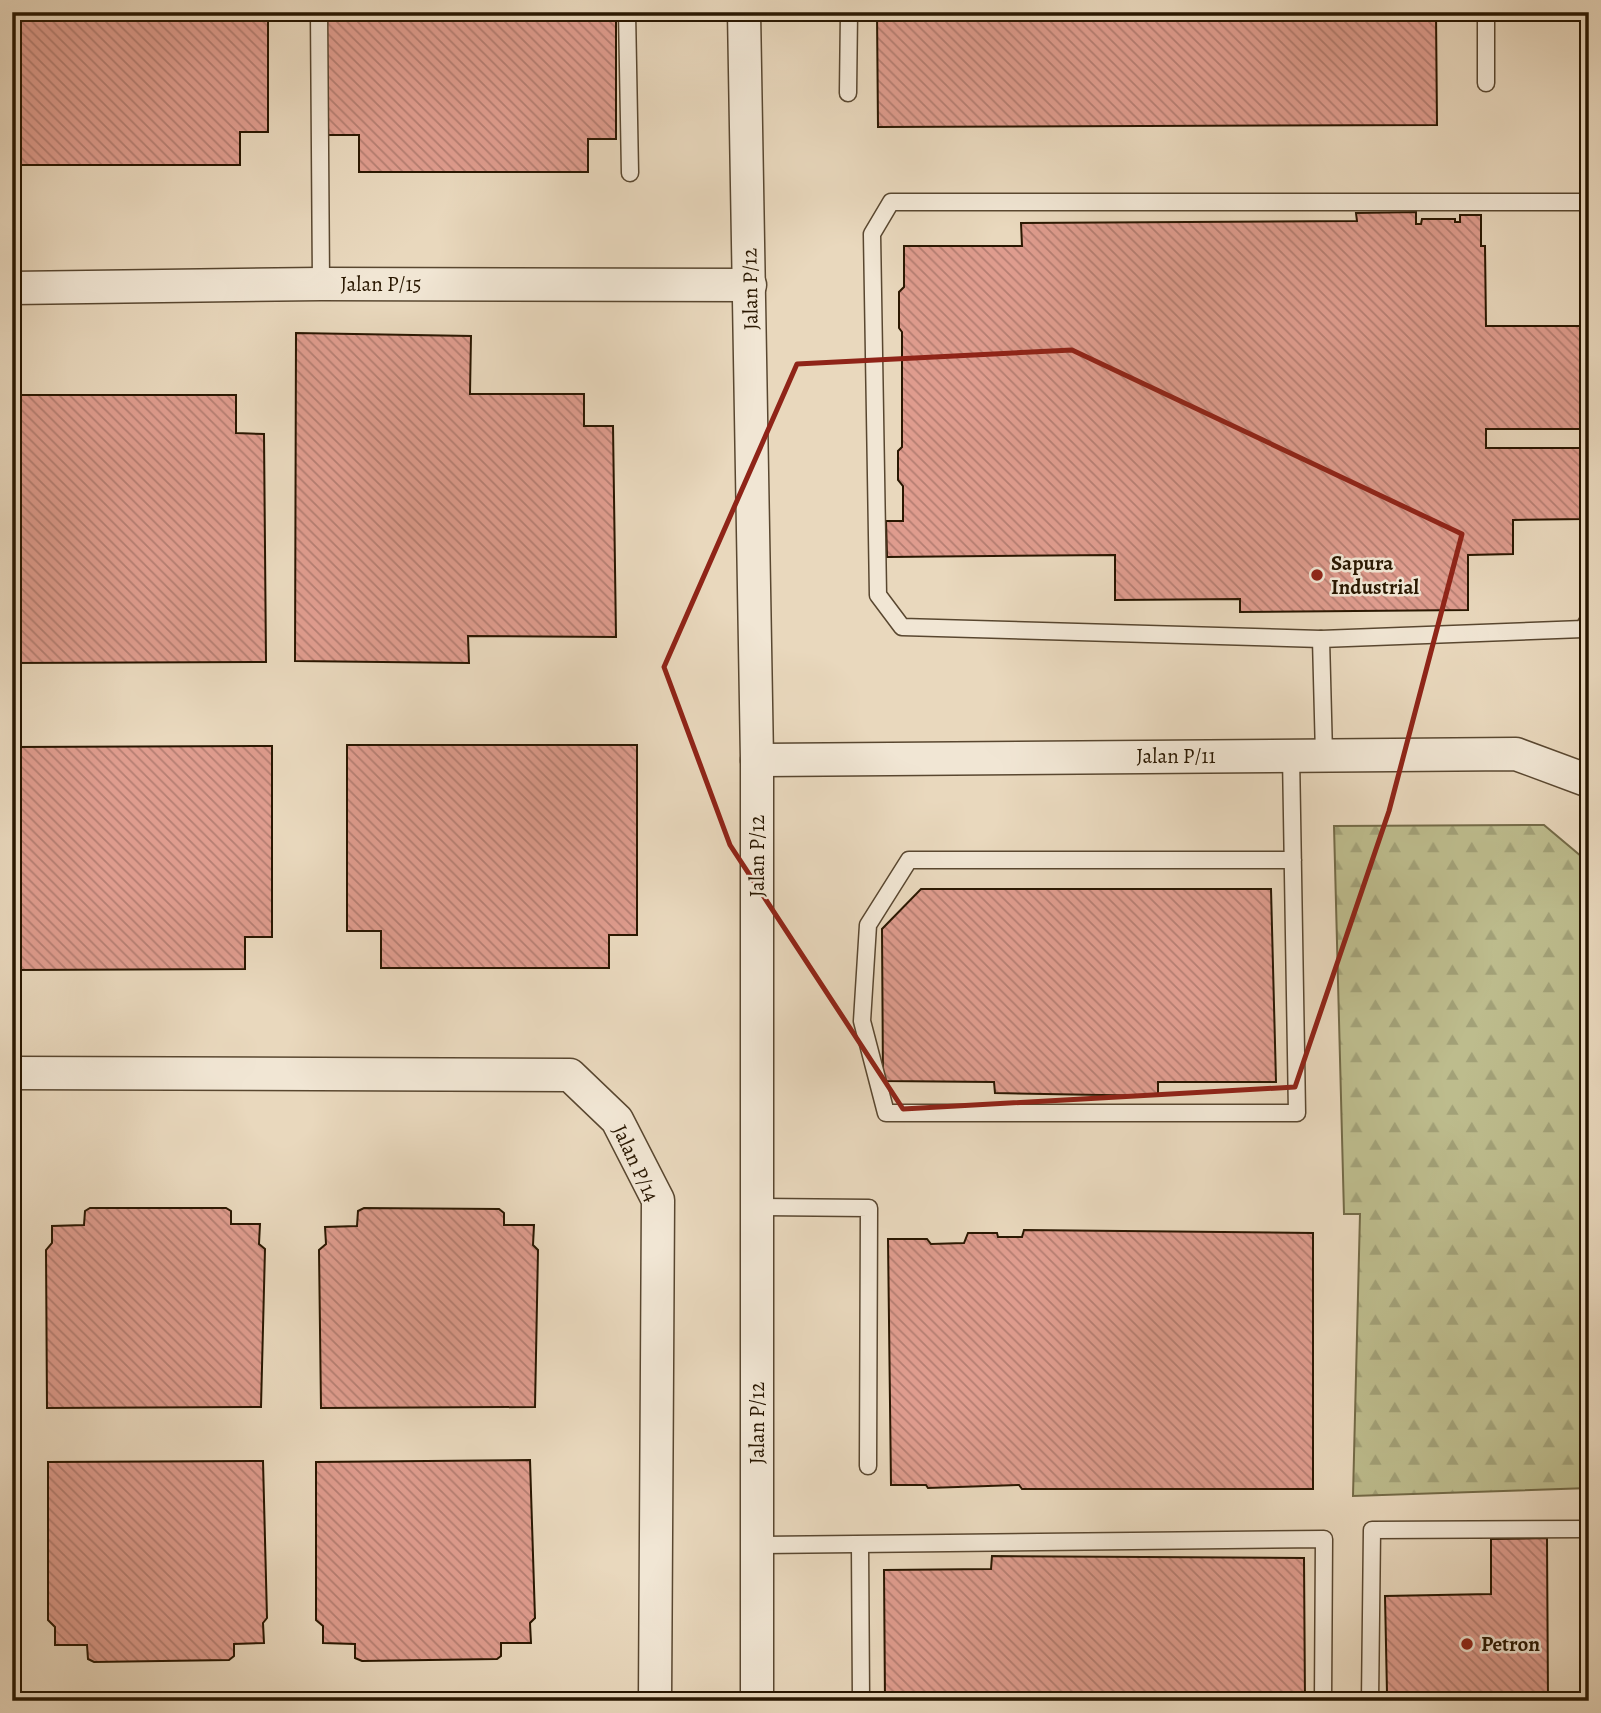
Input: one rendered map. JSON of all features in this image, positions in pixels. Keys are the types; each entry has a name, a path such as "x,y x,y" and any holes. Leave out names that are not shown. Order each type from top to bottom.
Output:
{"street":[{"name":"Jalan P/12","path":"744,12 757,760 757,1701"},
{"name":"Jalan P/15","path":"12,288 321,284 750,285"},
{"name":"Jalan P/11","path":"757,760 1517,754 1589,781"},
{"name":"Jalan P/14","path":"12,1073 570,1075 617,1119 658,1200 655,1701"}],"lane":[{"path":"319,12 321,284"},
{"path":"626,12 630,173"},
{"path":"848,93 849,12"},
{"path":"1486,12 1486,83"},
{"path":"1589,205 1587,202 891,202 872,234 878,595 902,627 1321,639 1583,629 1589,619"},
{"path":"1321,639 1324,755"},
{"path":"1291,755 1293,860 1297,1113 886,1113 862,1021 868,925 909,860 1293,860"},
{"path":"757,1207 869,1208 868,1466"},
{"path":"1370,1701 1372,1530 1589,1529"},
{"path":"757,1545 1324,1539 1323,1701"},
{"path":"860,1545 861,1701"}],"highlighted area":[{"path":"1072,350 1462,534 1389,811 1295,1087 903,1109 730,845 664,667 797,364"}],"green space":[{"path":"1544,825 1588,862 1589,1488 1353,1496 1360,1214 1344,1214 1334,826"}],"building":[{"path":"12,12 268,12 268,132 240,132 240,165 12,165"},
{"path":"326,12 616,12 616,139 588,139 588,172 359,172 359,135 326,135"},
{"path":"877,12 1436,12 1437,125 878,127"},
{"path":"1416,212 1416,224 1421,224 1422,219 1455,219 1455,222 1460,222 1460,215 1481,215 1481,246 1485,246 1486,326 1583,326 1589,331 1589,429 1486,429 1486,448 1584,448 1585,519 1513,520 1513,554 1468,555 1468,610 1240,612 1240,599 1115,600 1115,555 887,557 886,521 903,521 903,486 898,480 898,451 902,447 902,332 899,328 899,292 904,287 904,246 1022,246 1021,223 1357,221 1356,213"},
{"path":"296,333 471,336 470,394 584,394 584,426 613,426 616,637 468,636 469,663 295,661"},
{"path":"12,395 236,395 236,433 264,434 266,662 12,663"},
{"path":"347,745 637,745 637,935 609,935 609,968 381,968 381,931 347,931"},
{"path":"272,746 272,937 245,937 245,969 16,970 16,932 12,932 12,747"},
{"path":"921,889 1271,889 1276,1082 1158,1082 1158,1096 995,1093 994,1082 883,1081 882,929"},
{"path":"90,1208 226,1208 231,1211 231,1224 260,1224 259,1244 265,1249 261,1407 47,1408 46,1250 52,1243 52,1226 84,1225 85,1211"},
{"path":"364,1208 499,1209 504,1213 504,1225 534,1225 533,1245 538,1250 535,1407 321,1408 319,1250 326,1244 325,1227 357,1226 358,1211"},
{"path":"1024,1230 1313,1233 1313,1489 1022,1489 1019,1485 928,1488 926,1485 891,1485 888,1239 927,1239 931,1244 964,1243 968,1233 997,1233 998,1237 1022,1237"},
{"path":"530,1460 535,1618 530,1623 531,1643 501,1643 501,1656 497,1659 362,1661 355,1658 355,1644 323,1643 323,1626 316,1620 316,1462"},
{"path":"263,1461 267,1618 263,1623 264,1643 234,1644 234,1656 229,1660 94,1662 88,1659 87,1645 55,1645 55,1627 48,1620 48,1462"},
{"name":"Petron","path":"1547,1538 1548,1701 1490,1701 1489,1692 1387,1693 1385,1596 1491,1594 1491,1539"},
{"path":"992,1556 1304,1558 1305,1701 885,1701 884,1570 991,1569"}],"place":[{"name":"Sapura Industrial","path":"1317,575"},
{"name":"Petron","path":"1467,1644"}]}
